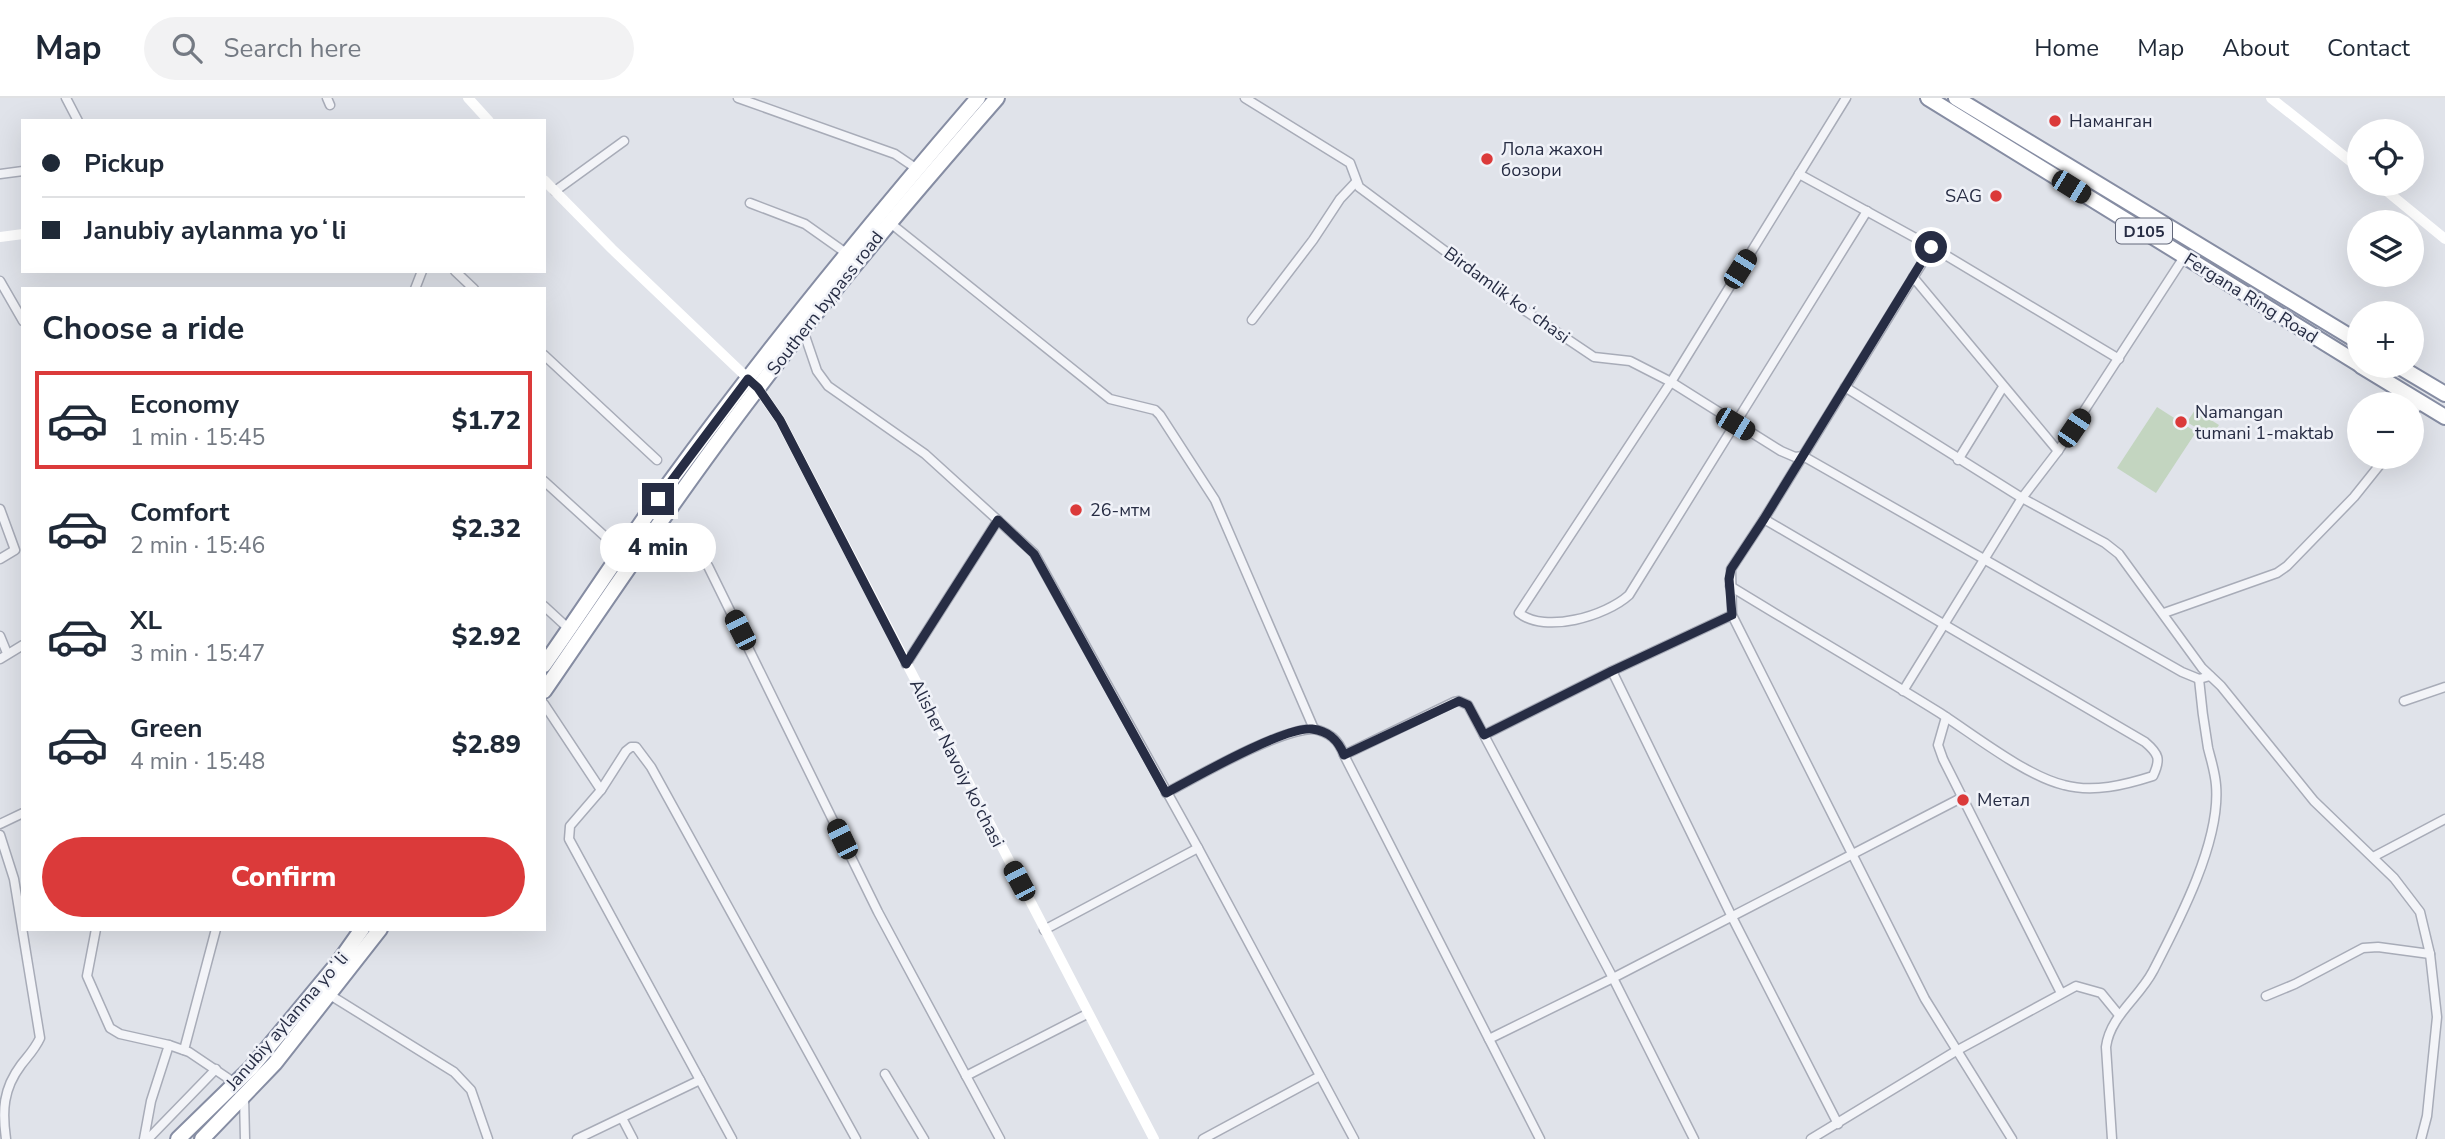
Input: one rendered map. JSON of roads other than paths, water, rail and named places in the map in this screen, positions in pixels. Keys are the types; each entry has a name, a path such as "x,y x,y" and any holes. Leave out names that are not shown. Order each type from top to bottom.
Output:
{"highway":[{"path":"546,662 621,551 753,383 846,253 978,98"},
{"name":"Southern bypass road","path":"546,688 753,383 803,330 889,222 997,98"},
{"name":"Fergana Ring Road","path":"1928,98 2347,357"},
{"name":"Fergana Ring Road","path":"1955,98 2347,335"},
{"name":"Fergana Ring Road","path":"2381,378 2404,392"},
{"path":"2418,378 2445,394"},
{"name":"Fergana Ring Road","path":"2424,404 2445,417"},
{"name":"Janubiy aylanma yoʻli","path":"178,1139 251,1068 338,963 361,931"},
{"path":"202,1139 275,1063 378,931"}],"main road":[{"path":"468,98 479,119"},
{"path":"468,98 487,119"},
{"path":"2271,98 2347,159"},
{"name":"Alisher Navoiy ko'chasi","path":"546,182 753,383 780,420 1154,1139"},
{"path":"546,188 555,191"},
{"path":"2393,196 2445,239"},
{"path":"0,237 21,234"}],"street":[{"path":"66,98 77,119"},
{"path":"738,98 895,154 916,169"},
{"name":"Birdamlik koʻchasi","path":"1245,98 1350,163 1359,187 1527,312 1594,357 1630,361 1671,382 1789,455 1803,456 1983,560 2199,679"},
{"path":"1846,98 1671,382 1518,613 1524,618 1542,623 1570,621 1602,610 1629,595 1867,211"},
{"path":"555,191 624,142"},
{"path":"0,174 21,171"},
{"path":"1799,174 1931,247 2119,359"},
{"path":"1252,320 1313,240 1340,199 1356,182"},
{"path":"750,203 799,221 846,253"},
{"path":"889,222 1110,399 1149,407 1160,415 1215,500 1314,729"},
{"path":"1931,247 1764,519 1734,562 1730,586 1732,615 1754,664 1925,999 2012,1139"},
{"path":"1903,691 2022,498 2058,451 2185,257"},
{"path":"457,273 472,287"},
{"path":"1913,277 2058,451"},
{"path":"0,281 4,295 21,318"},
{"path":"803,330 817,371 828,386 925,454 1034,554 1198,848 1354,1139"},
{"path":"546,357 657,460"},
{"path":"1845,387 1958,460 2105,542 2119,554 2202,668 2314,801 2373,857 2420,912 2430,954 2437,1017 2427,1116 2421,1139"},
{"path":"1958,460 2003,387"},
{"path":"2164,613 2277,573 2354,497 2376,469"},
{"path":"546,483 621,551"},
{"path":"0,509 15,550 0,559"},
{"path":"1730,586 1946,717 2005,756 2063,785 2093,789 2133,783 2153,776 2159,765 2154,750 2145,742 1764,519"},
{"path":"906,664 998,520"},
{"path":"653,534 693,554 708,566 877,912 1000,1139"},
{"path":"546,608 569,629"},
{"path":"1484,735 1732,615"},
{"path":"0,636 4,656 21,646"},
{"path":"1612,671 1732,917 1838,1124"},
{"path":"2112,1139 2106,1047 2108,1034 2119,1015 2148,979 2176,927 2216,818 2216,784 2202,715 2199,679 2210,676"},
{"path":"2404,701 2445,687"},
{"path":"1344,755 1459,701 1468,705 1694,1139"},
{"path":"546,707 601,790"},
{"path":"1946,717 1938,747 1961,798 2062,993"},
{"path":"1166,793 1245,752 1303,729 1314,729 1333,736 1340,744 1540,1139"},
{"path":"732,1139 569,839 570,826 601,790 631,747 636,747 651,767 856,1139"},
{"path":"1489,1039 1961,798"},
{"path":"0,824 21,814"},
{"path":"2373,857 2445,818"},
{"path":"0,835 14,879 21,922"},
{"path":"1044,930 1198,848"},
{"path":"6,1139 3,1093 40,1038 23,931"},
{"path":"96,931 87,976 110,1028 120,1034 184,1050 235,1083"},
{"path":"184,1050 215,931"},
{"path":"2266,996 2295,984 2363,948 2378,947 2430,954"},
{"path":"1811,1139 1956,1051 2076,986 2094,989 2109,1000 2119,1015"},
{"path":"330,995 454,1072 471,1090 488,1139"},
{"path":"966,1076 1087,1014"},
{"path":"146,1139 151,1101 169,1045"},
{"path":"146,1139 216,1069"},
{"path":"885,1074 924,1139"},
{"path":"1203,1139 1320,1076"},
{"path":"577,1139 700,1080"},
{"path":"244,1095 245,1139"},
{"path":"622,1118 633,1139"}],"place":[{"name":"Наманган","path":"2055,121"},
{"name":"Лола жахон бозори","path":"1487,159"},
{"name":"SAG","path":"1996,196"},
{"name":"Namangan tumani 1-maktab","path":"2181,422"},
{"name":"26-мтм","path":"1076,510"},
{"name":"Метал","path":"1963,800"}]}
